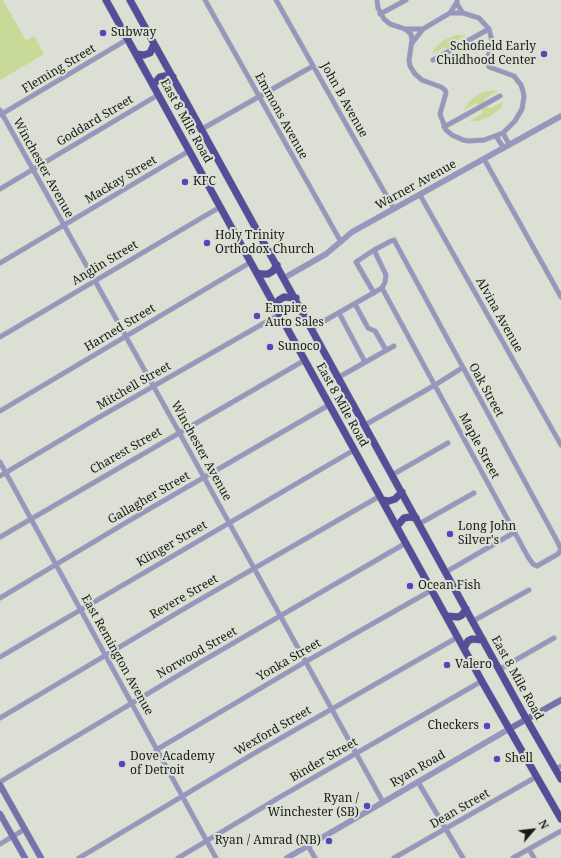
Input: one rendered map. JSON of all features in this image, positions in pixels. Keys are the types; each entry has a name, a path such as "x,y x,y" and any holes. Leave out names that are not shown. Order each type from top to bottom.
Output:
{"highway":[{"name":"East 8 Mile Road","path":"106,0 482,681 536,777 558,811 561,819"},
{"name":"East 8 Mile Road","path":"130,0 296,298 527,719 558,768 561,778"},
{"path":"136,54 144,55 150,53 154,44"},
{"path":"153,85 160,77 173,77"},
{"path":"257,273 268,274 273,271 277,265"},
{"path":"275,306 279,300 284,297 296,298"},
{"path":"381,498 389,501 395,499 402,492"},
{"path":"397,526 404,518 410,517 418,521"},
{"path":"447,616 458,617 462,615 466,609"},
{"path":"464,648 472,639 484,640"}],"main road":[{"name":"Ryan Road","path":"509,729 561,700"},
{"path":"0,785 41,858"},
{"path":"0,814 25,858"}],"street":[{"name":"Emmons Avenue","path":"205,0 341,242"},
{"name":"John B Avenue","path":"276,0 394,209"},
{"path":"377,0 380,14 390,24 409,31 412,37 409,60 410,66 415,74 422,80 445,90 446,93 440,114 444,127 449,133 463,140 484,140 503,133 519,115 522,109 524,97 521,85 514,76 492,69 487,64 492,41 489,28 479,18 463,13 450,13 422,29 412,44"},
{"path":"380,14 406,0"},
{"path":"457,1 460,10 463,13"},
{"path":"450,13 457,1"},
{"path":"433,60 489,28"},
{"path":"405,29 422,29"},
{"name":"Fleming Street","path":"1,113 128,40"},
{"path":"202,129 313,66"},
{"name":"Goddard Street","path":"0,189 158,95"},
{"path":"444,127 500,96"},
{"name":"Winchester Avenue","path":"1,113 383,802"},
{"name":"Warner Avenue","path":"284,278 326,254 352,232 561,116"},
{"path":"503,133 509,144"},
{"path":"496,136 503,147"},
{"name":"Mackay Street","path":"0,263 189,151"},
{"path":"484,159 561,297"},
{"name":"Alvina Avenue","path":"420,195 561,445"},
{"name":"Anglin Street","path":"0,337 220,207"},
{"name":"Oak Street","path":"374,250 391,240 394,240 561,549"},
{"path":"312,328 355,304 374,293 382,288 386,275 374,250 356,262 374,293"},
{"name":"Harned Street","path":"0,411 251,262"},
{"name":"Maple Street","path":"382,288 528,557 535,566 537,566 558,554 561,549"},
{"path":"355,304 368,328 375,331 386,350"},
{"path":"339,313 365,362"},
{"name":"Mitchell Street","path":"0,476 153,386 280,314"},
{"path":"339,377 394,346"},
{"name":"Charest Street","path":"0,537 304,360"},
{"path":"366,425 436,385 462,368"},
{"name":"Gallagher Street","path":"0,598 329,405"},
{"path":"392,474 448,443"},
{"name":"Klinger Street","path":"0,657 354,450"},
{"name":"East Remington Avenue","path":"0,462 216,858"},
{"path":"418,521 474,493"},
{"name":"Revere Street","path":"0,718 254,568 381,498"},
{"path":"446,572 515,532"},
{"name":"Norwood Street","path":"0,782 131,703 406,543"},
{"name":"Yonka Street","path":"156,750 305,662 432,590"},
{"path":"473,621 529,590"},
{"name":"Wexford Street","path":"80,858 182,796 458,637"},
{"path":"500,670 554,638"},
{"name":"Binder Street","path":"178,858 482,681"},
{"name":"Ryan Road","path":"287,858 509,729"},
{"name":"Dean Street","path":"394,858 536,777"},
{"path":"418,782 462,858"},
{"path":"0,844 25,829"},
{"path":"513,858 561,831"},
{"path":"308,846 315,858"},
{"path":"529,849 534,858"}],"green space":[{"path":"0,0 3,0 26,41 34,36 44,54 0,80"},
{"path":"456,35 466,35 453,43 454,47 448,50 446,47 432,54 435,48 442,41"},
{"path":"471,46 468,52 452,63 438,65 451,57 450,54 456,50 458,53"},
{"path":"493,90 498,91 484,99 486,103 479,106 477,103 463,111 473,98 481,93"},
{"path":"504,101 501,108 489,117 479,121 469,121 483,113 481,110 487,106 489,109"}],"place":[{"name":"Subway","path":"103,33"},
{"name":"Schofield Early Childhood Center","path":"544,54"},
{"name":"KFC","path":"185,182"},
{"name":"Holy Trinity Orthodox Church","path":"207,243"},
{"name":"Empire Auto Sales","path":"257,316"},
{"name":"Sunoco","path":"270,347"},
{"name":"Long John Silver's","path":"450,534"},
{"name":"Ocean Fish","path":"410,586"},
{"name":"Valero","path":"447,665"},
{"name":"Checkers","path":"487,726"},
{"name":"Shell","path":"497,759"},
{"name":"Dove Academy of Detroit","path":"122,764"},
{"name":"Ryan / Winchester (SB)","path":"367,806"},
{"name":"Ryan / Amrad (NB)","path":"329,841"}]}
